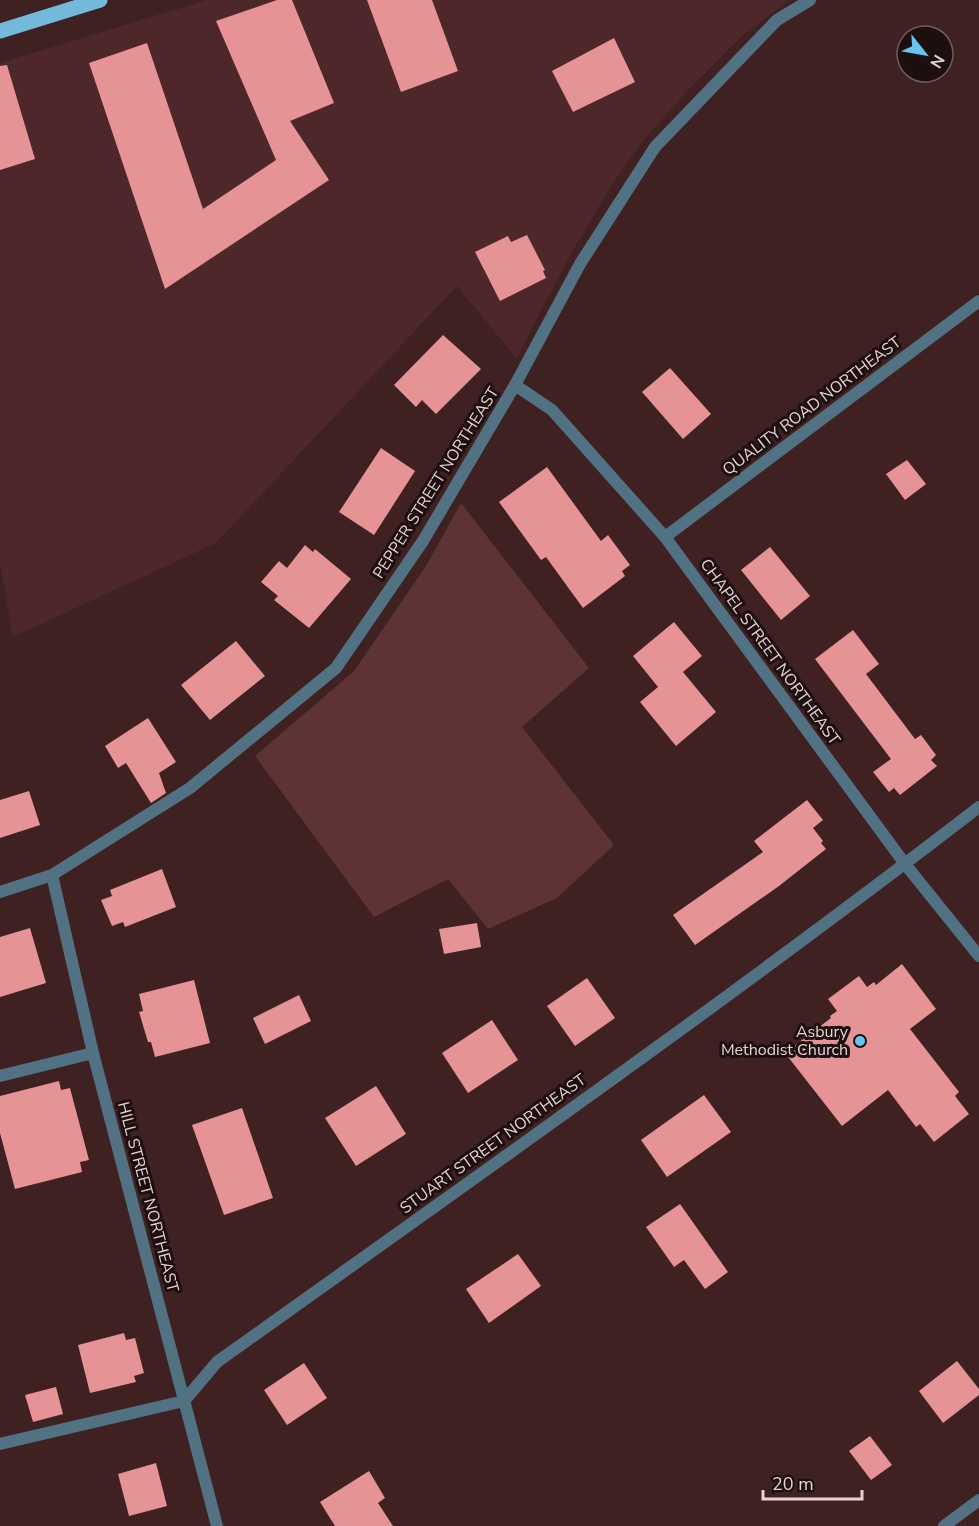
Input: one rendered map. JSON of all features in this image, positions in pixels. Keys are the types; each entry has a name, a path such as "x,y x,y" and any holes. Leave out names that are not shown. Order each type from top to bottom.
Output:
{"main road":[{"path":"0,31 100,0"}],"street":[{"name":"PEPPER STREET NORTHEAST","path":"0,892 52,875 190,788 336,668 423,541 515,385 580,264 655,147 777,20 810,0"},
{"name":"QUALITY ROAD NORTHEAST","path":"665,537 979,301"},
{"name":"CHAPEL STREET NORTHEAST","path":"515,385 552,410 665,537 905,864 979,956"},
{"name":"STUART STREET NORTHEAST","path":"184,1401 217,1362 577,1105 979,807"},
{"name":"HILL STREET NORTHEAST","path":"52,875 93,1053 217,1526"},
{"path":"0,1076 93,1053"},
{"path":"0,1444 184,1401"},
{"path":"944,1526 979,1500"}],"shaded area":[{"path":"207,0 789,0 741,37 692,86 641,143 610,188 575,247 517,359 457,286 216,543 13,637 0,563 0,63"},
{"path":"461,503 589,668 522,727 614,845 557,898 488,929 448,879 374,917 255,756 354,671 426,566"}],"building":[{"path":"277,0 292,0 334,103 290,121 329,180 165,289 89,63 147,43 203,209 276,160 216,21"},
{"path":"367,0 432,0 458,71 401,92"},
{"path":"614,38 635,82 573,112 552,71"},
{"path":"7,65 35,159 0,170 0,66"},
{"path":"527,235 545,270 543,271 546,278 500,301 475,252 508,236 511,242"},
{"path":"443,335 481,369 436,414 422,400 416,407 394,385"},
{"path":"670,368 711,414 683,439 642,392"},
{"path":"381,448 415,471 374,535 339,512"},
{"path":"907,460 926,484 905,500 886,474"},
{"path":"547,467 601,541 608,535 630,565 622,571 625,576 583,608 546,557 541,560 499,502"},
{"path":"305,545 313,552 315,549 351,579 309,628 274,600 278,596 261,582 279,561 287,568"},
{"path":"770,547 810,596 781,620 741,570"},
{"path":"674,622 702,656 683,672 716,712 676,746 640,702 658,687 633,656"},
{"path":"853,630 879,664 866,674 915,739 921,735 936,755 931,760 937,766 900,795 894,788 889,792 873,772 891,759 815,659"},
{"path":"236,641 265,676 210,720 181,685"},
{"path":"148,718 176,762 159,773 166,793 151,803 126,763 118,768 105,746"},
{"path":"29,791 40,825 0,838 0,800"},
{"path":"807,800 823,820 813,828 826,849 779,886 695,945 673,915 763,852 754,841"},
{"path":"162,869 176,907 125,927 123,922 112,926 101,900 112,896 110,890"},
{"path":"477,923 481,947 444,954 439,929"},
{"path":"30,928 46,983 0,997 0,937"},
{"name":"Asbury Methodist Church","path":"902,964 936,1009 910,1029 959,1092 955,1096 969,1114 934,1142 920,1124 916,1127 888,1090 842,1126 785,1053 837,1011 828,999 859,976 867,987 874,982 876,985"},
{"path":"587,978 615,1018 575,1046 547,1006"},
{"path":"194,980 210,1043 155,1057 139,1012 143,1011 139,994"},
{"path":"299,995 311,1021 265,1044 253,1018"},
{"path":"492,1020 518,1060 468,1093 442,1053"},
{"path":"59,1081 61,1090 70,1088 89,1160 80,1162 82,1172 15,1189 0,1133 0,1096"},
{"path":"376,1086 406,1134 356,1166 325,1118"},
{"path":"704,1095 731,1132 667,1177 641,1140"},
{"path":"242,1108 273,1198 224,1215 192,1125"},
{"path":"680,1204 728,1272 705,1289 684,1260 674,1267 646,1227"},
{"path":"518,1254 541,1286 489,1323 466,1289"},
{"path":"124,1333 126,1340 135,1338 144,1373 134,1376 136,1382 90,1393 78,1345"},
{"path":"957,1361 979,1389 979,1395 943,1423 919,1391"},
{"path":"304,1363 327,1398 287,1425 264,1390"},
{"path":"56,1387 63,1414 33,1422 25,1395"},
{"path":"870,1436 892,1465 871,1480 849,1451"},
{"path":"156,1463 167,1506 129,1516 118,1474"},
{"path":"369,1471 385,1498 378,1503 393,1526 335,1526 320,1502"}],"place":[{"name":"Asbury Methodist Church","path":"860,1041"}]}
